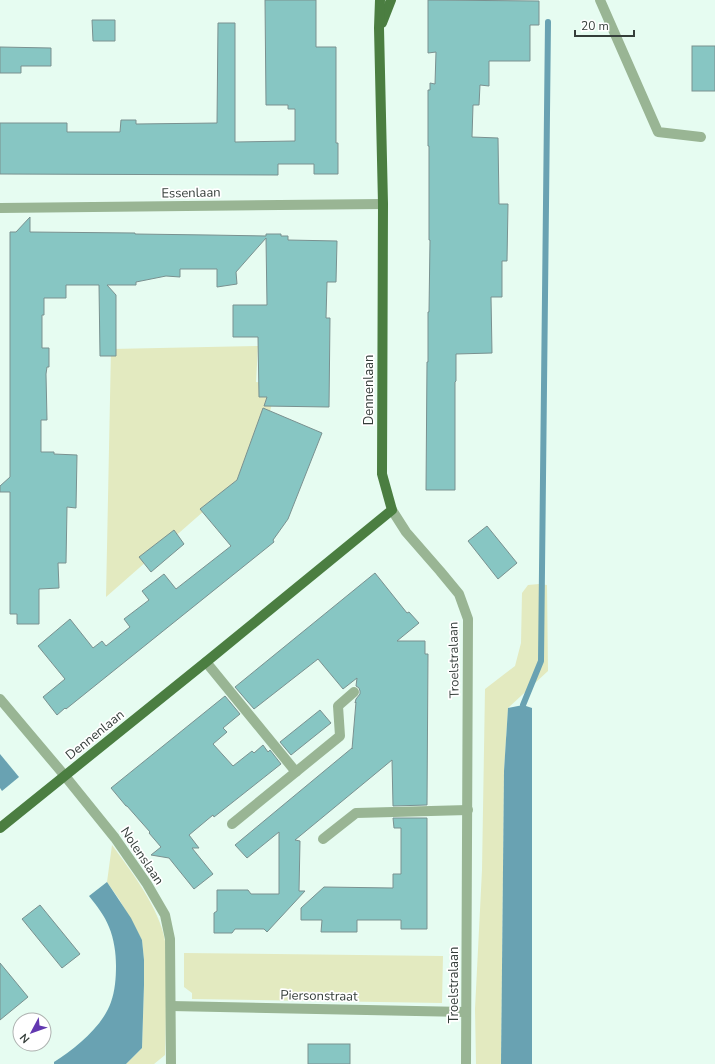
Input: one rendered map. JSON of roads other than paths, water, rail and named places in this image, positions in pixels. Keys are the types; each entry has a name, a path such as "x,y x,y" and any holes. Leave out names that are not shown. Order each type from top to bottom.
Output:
{"main road":[{"name":"Dennenlaan","path":"0,828 392,510 382,474 383,204 379,28 380,0"},
{"name":"Dennenlaan","path":"379,28 391,0"}],"street":[{"path":"600,0 658,132 701,137"},
{"name":"Essenlaan","path":"0,208 383,204"},
{"name":"Troelstralaan","path":"392,510 406,532 459,594 468,619 466,1064"},
{"path":"206,662 296,772"},
{"path":"232,824 340,736 338,706 354,692"},
{"name":"Nolenslaan","path":"0,699 115,838 147,884 165,915 170,939 171,1064"},
{"path":"323,839 356,813 468,810"},
{"name":"Piersonstraat","path":"171,1006 466,1012"}],"water":[{"path":"523,705 532,708 532,1064 501,1064 504,771 508,708"},
{"path":"0,754 19,777 2,791 0,788"},
{"path":"107,882 131,918 142,940 144,985 142,1048 126,1064 54,1064 54,1062 71,1051 95,1028 102,1020 112,998 115,984 116,956 111,932 105,919 89,896"}],"waterway":[{"path":"523,705 541,661 548,22"}]}
